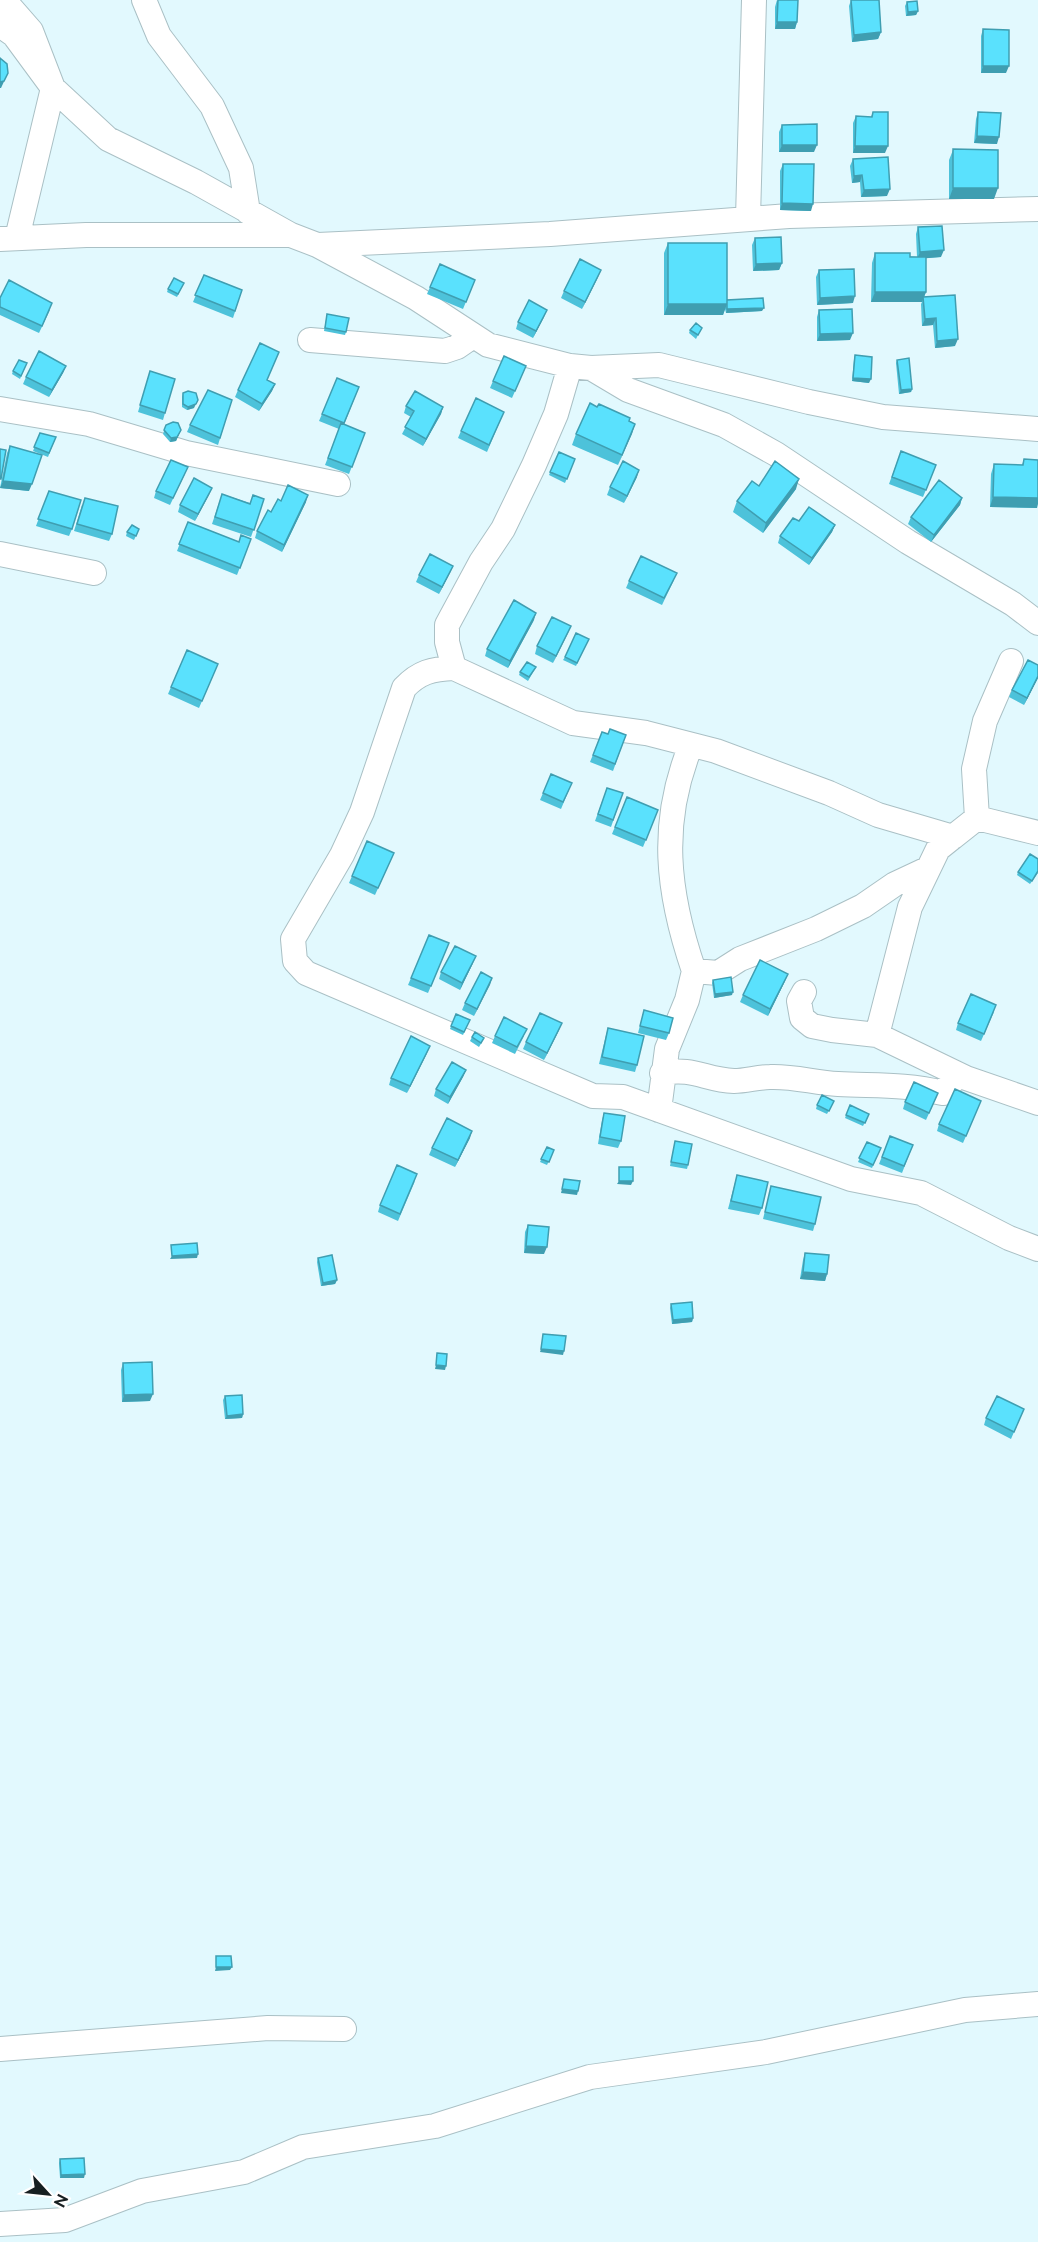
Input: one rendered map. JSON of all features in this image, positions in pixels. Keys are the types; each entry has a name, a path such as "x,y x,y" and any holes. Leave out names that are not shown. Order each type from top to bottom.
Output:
{"street":[{"path":"4,0 31,31 53,88 9,238 86,235 291,235"},
{"path":"144,0 159,36 212,106 241,168 248,212"},
{"path":"748,218 754,0"},
{"path":"0,25 14,35 53,88 108,138 416,298 489,345 580,367 628,390 724,425 776,454 908,542 1013,604 1038,623"},
{"path":"317,245 550,234 748,218 1038,209"},
{"path":"310,340 444,351 457,347 473,336"},
{"path":"580,367 659,365 809,402 883,417 1038,429"},
{"path":"454,668 447,642 447,625 481,562 503,529 580,367"},
{"path":"0,409 89,424 186,453 338,484"},
{"path":"0,554 94,573"},
{"path":"977,818 974,770 985,721 1011,662"},
{"path":"953,837 878,815 830,793 737,758 646,734 573,723 454,668 435,669 416,674 404,688 362,812 342,855 293,939 295,961 306,973 497,1057 593,1096 623,1097 851,1179 888,1185 908,1193 921,1193 1009,1238 1038,1249"},
{"path":"659,1110 662,1073 667,1049 687,1000 694,971 674,900 668,864 669,828 679,772 691,745"},
{"path":"977,818 1038,833"},
{"path":"877,1035 910,908 927,869 938,849 977,818"},
{"path":"694,971 718,973 740,959 816,929 863,906 895,884 927,869"},
{"path":"804,992 800,1001 802,1018 812,1026 877,1035 958,1074 1012,1096 1038,1103"},
{"path":"662,1073 681,1069 715,1079 735,1081 769,1077 809,1078 837,1084 897,1084 943,1093 958,1074"},
{"path":"0,2224 65,2220 142,2191 244,2172 303,2147 435,2126 590,2077 766,2052 965,2010 1038,2004"},
{"path":"0,2049 268,2028 344,2029"}],"building":[{"path":"778,0 798,0 797,22 777,22"},
{"path":"851,0 879,0 881,32 854,35"},
{"path":"917,1 918,11 908,12 907,2"},
{"path":"983,29 1009,30 1009,66 983,66"},
{"path":"0,58 7,64 8,73 4,81 0,82"},
{"path":"873,112 888,112 888,146 855,146 856,116 872,117"},
{"path":"978,112 1001,113 999,137 977,136"},
{"path":"817,124 817,145 782,145 782,125"},
{"path":"953,149 998,150 998,188 953,188"},
{"path":"888,157 890,189 864,190 862,175 854,176 853,159"},
{"path":"783,164 814,164 813,204 782,203"},
{"path":"942,226 944,250 920,252 918,227"},
{"path":"781,237 782,263 756,264 755,238"},
{"path":"668,243 727,243 727,304 668,304"},
{"path":"875,253 910,253 910,257 926,257 926,292 875,292"},
{"path":"580,259 601,270 585,302 564,291"},
{"path":"440,264 475,280 466,302 430,287"},
{"path":"854,269 855,296 820,298 819,270"},
{"path":"204,275 242,290 235,311 195,295"},
{"path":"174,278 184,283 178,294 168,289"},
{"path":"9,280 52,303 42,326 0,307 0,298"},
{"path":"955,295 958,339 937,341 936,318 925,319 923,297"},
{"path":"763,298 764,308 727,309 727,300"},
{"path":"529,300 547,310 536,331 518,322"},
{"path":"852,309 853,333 820,334 819,310"},
{"path":"327,314 349,318 346,332 325,328"},
{"path":"696,323 702,328 698,335 690,330"},
{"path":"260,343 279,352 267,380 275,384 262,404 238,390"},
{"path":"39,351 66,366 52,390 26,377"},
{"path":"855,355 872,357 871,379 853,378"},
{"path":"504,356 526,366 515,391 493,381"},
{"path":"909,358 912,389 901,390 897,360"},
{"path":"19,360 27,363 21,376 13,371"},
{"path":"150,371 175,379 165,413 140,405"},
{"path":"337,378 359,387 344,423 322,414"},
{"path":"208,390 232,400 220,438 190,425"},
{"path":"188,391 196,393 198,400 196,404 188,407 183,404 183,393"},
{"path":"415,391 443,407 426,439 405,427 414,411 406,406"},
{"path":"476,398 504,412 489,445 461,431"},
{"path":"590,403 597,407 599,404 630,418 629,421 635,424 622,455 576,434"},
{"path":"173,422 178,423 181,430 177,437 171,438 164,430 166,425"},
{"path":"341,423 365,433 352,467 328,458"},
{"path":"40,433 56,437 49,453 34,447"},
{"path":"10,446 42,455 32,484 3,481"},
{"path":"0,449 6,450 1,479 0,479"},
{"path":"901,451 936,465 926,490 892,477"},
{"path":"559,452 575,459 567,479 550,472"},
{"path":"1024,459 1038,460 1038,498 993,497 994,464 1023,465"},
{"path":"171,460 188,467 173,498 156,491"},
{"path":"623,461 639,470 627,496 610,487"},
{"path":"775,461 799,479 766,523 737,501 752,481 759,486"},
{"path":"194,478 212,488 198,514 180,505"},
{"path":"939,480 962,498 934,535 911,517"},
{"path":"288,485 308,495 284,545 257,531 268,510 271,512 278,499 281,501"},
{"path":"49,491 81,500 72,529 38,519"},
{"path":"222,494 250,504 253,495 264,499 254,530 215,517"},
{"path":"85,498 118,506 112,534 77,524"},
{"path":"809,507 835,525 812,558 780,536 793,518 799,521"},
{"path":"188,522 239,542 241,535 251,539 240,568 179,544"},
{"path":"132,525 139,529 136,536 127,532"},
{"path":"430,554 453,566 442,587 419,575"},
{"path":"641,556 677,573 664,598 629,581"},
{"path":"514,600 536,613 510,661 487,649"},
{"path":"552,617 571,626 556,656 537,646"},
{"path":"576,633 589,639 577,663 565,657"},
{"path":"187,650 218,664 202,701 171,687"},
{"path":"1028,660 1038,665 1038,676 1027,698 1012,690"},
{"path":"527,662 536,667 529,677 520,672"},
{"path":"610,729 626,735 615,764 593,755 602,732 608,734"},
{"path":"551,774 572,783 563,802 543,793"},
{"path":"607,788 623,793 613,820 598,814"},
{"path":"627,797 658,810 646,840 615,827"},
{"path":"367,841 394,853 378,888 352,876"},
{"path":"1030,854 1038,859 1038,871 1032,881 1018,872"},
{"path":"429,935 449,943 431,986 411,978"},
{"path":"455,946 476,956 462,983 441,972"},
{"path":"760,960 788,974 770,1009 743,995"},
{"path":"481,972 492,978 477,1009 465,1003"},
{"path":"731,977 733,992 715,994 713,980"},
{"path":"971,994 996,1005 984,1034 958,1023"},
{"path":"644,1010 673,1018 669,1033 640,1026"},
{"path":"540,1013 562,1023 547,1053 526,1042"},
{"path":"456,1014 470,1020 464,1032 451,1026"},
{"path":"504,1017 527,1029 517,1047 495,1036"},
{"path":"608,1028 644,1036 637,1065 602,1057"},
{"path":"475,1032 484,1038 481,1043 472,1037"},
{"path":"411,1036 430,1046 410,1086 391,1078"},
{"path":"452,1062 466,1070 450,1097 436,1089"},
{"path":"914,1082 938,1093 929,1113 905,1102"},
{"path":"955,1089 981,1101 966,1136 939,1124"},
{"path":"822,1095 834,1101 829,1111 817,1105"},
{"path":"850,1105 869,1114 865,1123 846,1115"},
{"path":"604,1113 625,1116 621,1141 600,1137"},
{"path":"447,1118 472,1131 458,1160 432,1148"},
{"path":"890,1136 913,1145 904,1166 882,1157"},
{"path":"675,1141 692,1144 688,1165 671,1162"},
{"path":"867,1142 881,1148 873,1165 859,1158"},
{"path":"547,1147 554,1150 549,1162 541,1159"},
{"path":"397,1165 417,1174 400,1214 380,1205"},
{"path":"619,1167 633,1167 633,1181 619,1181"},
{"path":"737,1175 768,1182 762,1208 731,1201"},
{"path":"564,1179 580,1181 578,1191 562,1189"},
{"path":"771,1186 821,1197 815,1224 765,1212"},
{"path":"528,1225 549,1227 547,1247 526,1246"},
{"path":"197,1243 198,1254 172,1256 171,1245"},
{"path":"805,1253 829,1255 827,1274 803,1272"},
{"path":"332,1255 337,1280 323,1283 318,1258"},
{"path":"692,1302 693,1318 673,1320 671,1304"},
{"path":"543,1334 566,1336 564,1351 541,1349"},
{"path":"437,1353 447,1354 446,1366 436,1365"},
{"path":"152,1362 153,1394 124,1395 123,1363"},
{"path":"242,1395 243,1414 227,1416 225,1396"},
{"path":"997,1396 1024,1409 1014,1432 986,1418"},
{"path":"216,1956 231,1956 232,1967 216,1967"},
{"path":"84,2158 85,2174 61,2175 60,2159"}]}
